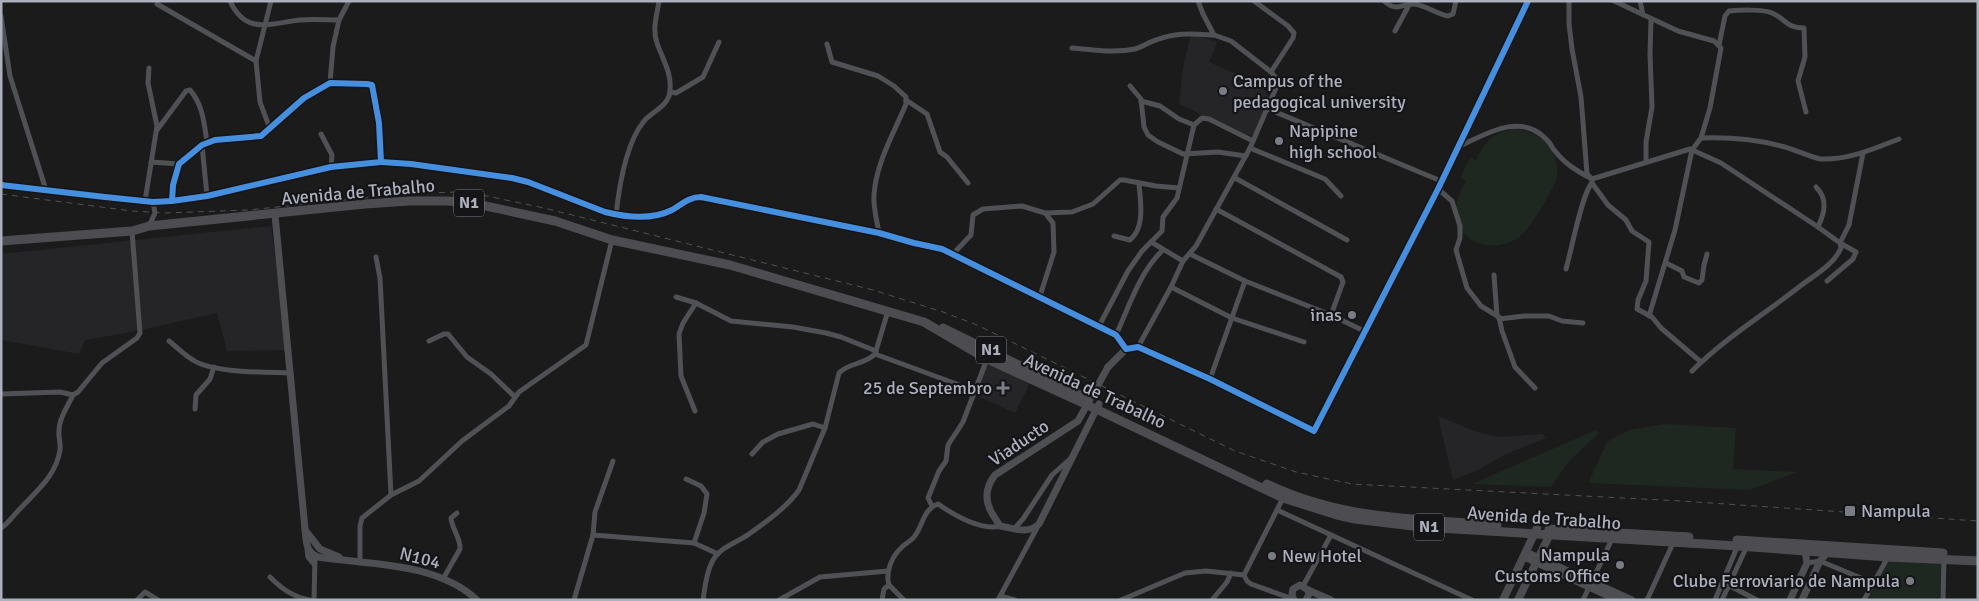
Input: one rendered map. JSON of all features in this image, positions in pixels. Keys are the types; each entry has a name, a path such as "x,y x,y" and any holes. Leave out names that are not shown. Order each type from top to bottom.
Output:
{"highway":[{"name":"Avenida de Trabalho","path":"1,242 132,231 149,226 365,204 448,201 472,203 555,222 612,240 730,266 924,322 964,337 1098,406"},
{"name":"Avenida de Trabalho","path":"924,322 987,359 1098,406 1284,496 1309,501 1355,516 1422,524 1944,556 1978,561"},
{"name":"Avenida de Trabalho","path":"1782,546 1828,553 1867,552 1888,557 1978,555"}],"main road":[{"path":"1503,600 1536,531"},
{"path":"1518,600 1551,532"}],"street":[{"path":"230,1 236,12 248,22 265,26 302,20 339,20"},
{"path":"270,129 260,102 256,61 271,1"},
{"path":"330,83 333,47 339,20 349,1"},
{"path":"616,215 620,186 635,137 644,121 665,103 671,92 668,72 655,33 659,1"},
{"path":"1198,1 1214,35"},
{"path":"1254,1 1288,26 1294,33 1293,38 1271,72"},
{"path":"1384,1 1388,5 1398,8 1404,7 1411,2"},
{"path":"1411,2 1437,14 1448,16 1453,14 1456,1"},
{"path":"1,185 153,202 172,201 207,196 331,167 381,162 411,164 512,178 528,182 616,215 632,217 656,215 671,211 691,198 701,197 879,233 942,249 1116,335 1126,349 1138,347 1210,379 1314,431 1438,189 1528,1"},
{"path":"1569,1 1569,24 1581,97 1587,174 1608,205 1626,220 1632,231 1649,242 1646,281 1638,300 1637,308 1649,316 1701,362"},
{"path":"1614,1 1678,32 1714,41 1720,45"},
{"path":"1640,1 1643,15"},
{"path":"1396,30 1411,2"},
{"path":"157,4 256,61"},
{"path":"1649,316 1666,263 1692,150 1701,138 1710,108 1725,16 1729,11 1762,10 1776,15 1790,26 1804,28 1804,56 1798,81 1806,112"},
{"path":"1,16 10,76 46,190"},
{"path":"1646,161 1646,142 1652,107 1651,19"},
{"path":"1072,48 1102,51 1136,49 1156,40 1180,33 1214,35 1231,41 1276,78 1276,88 1268,109 1235,178 1190,254 1183,261 1138,347"},
{"path":"671,92 676,93 703,77 708,70 719,42"},
{"path":"827,44 832,62 878,76 894,86 906,97 906,104 879,168 875,185 874,200 879,233"},
{"path":"145,201 156,133 156,115 148,83 149,68"},
{"path":"172,201 173,184 179,164 204,143 215,140 261,136 304,98 330,83 372,84 374,87 374,101 379,123 381,162"},
{"path":"1130,86 1142,101 1144,127 1148,135 1158,142 1183,154 1218,152 1246,156"},
{"path":"156,133 186,91 190,90 200,104 202,111 207,196"},
{"path":"906,100 927,114 940,152 947,157 968,183"},
{"path":"1142,101 1160,106 1194,126"},
{"path":"1268,109 1441,181"},
{"path":"1099,326 1128,271 1142,251 1162,231 1163,217 1175,201 1179,188 1194,126 1202,118 1209,119 1253,141"},
{"path":"1458,148 1505,127 1524,126 1547,139 1567,164 1592,181"},
{"path":"321,134 332,155 331,167"},
{"path":"1701,138 1732,138 1760,141 1821,159 1863,153 1898,139"},
{"path":"1250,148 1319,176 1341,196"},
{"path":"1566,270 1582,208 1592,181 1646,161 1692,150 1721,163 1840,243 1853,249 1856,254 1850,263 1827,281"},
{"path":"1692,371 1731,337 1827,266 1838,254 1841,248 1840,243 1849,225 1863,153"},
{"path":"151,162 179,164"},
{"path":"1235,178 1347,240"},
{"path":"952,255 971,235 973,214 979,210 1022,206 1045,213 1072,212 1093,204 1120,180 1179,188"},
{"path":"1114,236 1130,240 1134,235 1142,208 1139,183"},
{"path":"1816,187 1824,200 1824,213 1818,227"},
{"path":"1438,189 1452,201 1460,226 1460,238 1456,250 1467,288 1487,311 1498,317 1550,316 1562,321 1583,323"},
{"path":"149,226 155,213 153,202"},
{"path":"1216,209 1341,277 1343,282 1331,315"},
{"path":"1040,296 1054,252 1053,222 1045,213"},
{"path":"275,214 288,373 305,530 307,546 314,560 314,600"},
{"path":"1,528 41,488 52,473 60,450 58,432 60,424 73,395 78,392 102,362 137,338 140,333 132,231"},
{"path":"360,563 360,526 362,518 391,495 419,481 462,441 509,406 519,392 586,345 612,240"},
{"path":"1151,242 1183,261"},
{"path":"1116,335 1144,276 1154,259 1163,250"},
{"path":"1190,254 1245,281 1331,315 1364,331"},
{"path":"1666,263 1682,271 1684,277 1699,283 1702,280 1707,254"},
{"path":"376,257 380,278 391,495"},
{"path":"1494,276 1498,317 1515,367 1535,388"},
{"path":"1210,379 1245,281"},
{"path":"1171,287 1232,318 1304,342"},
{"path":"676,297 696,303 731,321 793,327 842,337 875,352 974,390"},
{"path":"695,411 681,376 679,334 683,323 696,303"},
{"path":"702,600 712,561 718,554 728,545 748,535 794,498 804,480 825,428 839,373 872,357 888,312"},
{"path":"429,341 448,334 466,357 491,374 515,396"},
{"path":"169,340 194,361 214,367 288,373"},
{"name":"Viaducto","path":"1000,526 987,504 987,490 990,482 995,476 1078,421 1108,367 1126,349"},
{"path":"932,506 928,502 928,498 946,461 948,445 963,422 987,359"},
{"path":"195,409 196,395 210,379 214,367"},
{"path":"1,394 60,392 73,395"},
{"path":"1015,600 999,598 1039,524 1098,406"},
{"path":"752,454 763,442 778,434 813,424 825,428"},
{"path":"1014,529 1023,519 1052,474 1072,457"},
{"path":"574,600 593,535 595,512 613,461"},
{"path":"686,479 702,486 706,494 704,513 694,544"},
{"path":"1244,575 1284,496"},
{"path":"882,600 884,589 888,585 888,571 896,553 914,538 924,516 932,506 939,504 950,513 966,520 992,527 1000,526 1030,530 1039,524"},
{"path":"1277,510 1472,600"},
{"path":"443,579 460,550 461,544 452,526 452,518 457,513"},
{"name":"N104","path":"305,530 320,549 350,562"},
{"path":"593,535 694,544 718,554"},
{"path":"1305,588 1331,535"},
{"path":"1583,600 1614,536"},
{"path":"1647,600 1674,540"},
{"path":"1715,600 1744,544"},
{"path":"1722,600 1744,544"},
{"path":"1790,600 1807,563 1805,551"},
{"path":"1802,600 1820,561 1828,553"},
{"path":"1525,554 1590,584 1632,600"},
{"path":"1943,600 1944,556"},
{"path":"1864,600 1888,557"},
{"name":"N104","path":"314,560 403,567 443,579 476,600"},
{"path":"1807,563 1820,561 1873,583"},
{"path":"1121,600 1185,573 1206,570 1244,575"},
{"path":"779,600 820,577 888,571"},
{"path":"1213,599 1232,573"},
{"path":"1244,575 1251,584 1294,599"},
{"path":"270,577 281,588 296,597 310,600"},
{"path":"1723,582 1757,600"},
{"path":"1590,584 1617,600"},
{"path":"888,585 904,600"},
{"path":"1294,599 1293,589 1297,586 1331,600"},
{"path":"1305,588 1309,594 1306,600"},
{"path":"137,600 145,592 158,600"}],"shaded area":[{"name":"Campus of the pedagogical university","path":"1191,34 1217,42 1209,62 1260,84 1270,98 1253,136 1239,133 1179,104 1183,68"},
{"path":"1515,129 1529,132 1546,142 1554,153 1557,178 1533,222 1524,233 1514,240 1503,244 1492,246 1481,244 1471,240 1458,223 1457,202 1466,181 1460,178 1470,158 1476,160 1491,138 1501,132"},
{"path":"271,226 288,350 227,351 217,313 127,333 85,340 79,354 1,340 1,254"},
{"name":"25 de Septembro","path":"989,361 1031,381 1015,413 975,395"},
{"path":"1438,416 1477,432 1499,437 1543,434 1546,438 1504,455 1480,469 1453,480"},
{"path":"1665,424 1736,428 1733,469 1797,472 1750,490 1588,483 1607,442 1629,430"},
{"path":"1596,430 1598,434 1569,461 1551,487 1472,484"},
{"name":"Clube Ferroviario de Nampula","path":"1889,561 1944,563 1940,600 1868,600"}],"railway":[{"path":"1,194 132,211 165,213 248,210 403,194 455,192 487,196 544,208 873,290 943,312 977,325 1235,451 1296,472 1352,484 1681,501 1978,521"}],"cycle path":[{"path":"381,162 411,164 512,178 528,182 605,212 621,215 638,217 656,215 672,210 689,200 701,197 879,233 942,249 1116,335 1126,349 1138,347 1210,379 1314,431 1438,189 1528,1"},
{"path":"1,185 153,202 172,201 207,196 331,167 381,162 379,123 372,85 330,83 304,98 261,136 215,140 202,145 179,164 173,185 172,201"}],"place":[{"name":"Campus of the pedagogical university","path":"1223,91"},
{"name":"Napipine high school","path":"1279,141"},
{"name":"inas","path":"1352,315"},
{"name":"25 de Septembro","path":"1003,388"},
{"name":"Nampula","path":"1850,511"},
{"name":"New Hotel","path":"1272,556"},
{"name":"Nampula Customs Office","path":"1620,565"},
{"name":"Clube Ferroviario de Nampula","path":"1910,581"}]}
